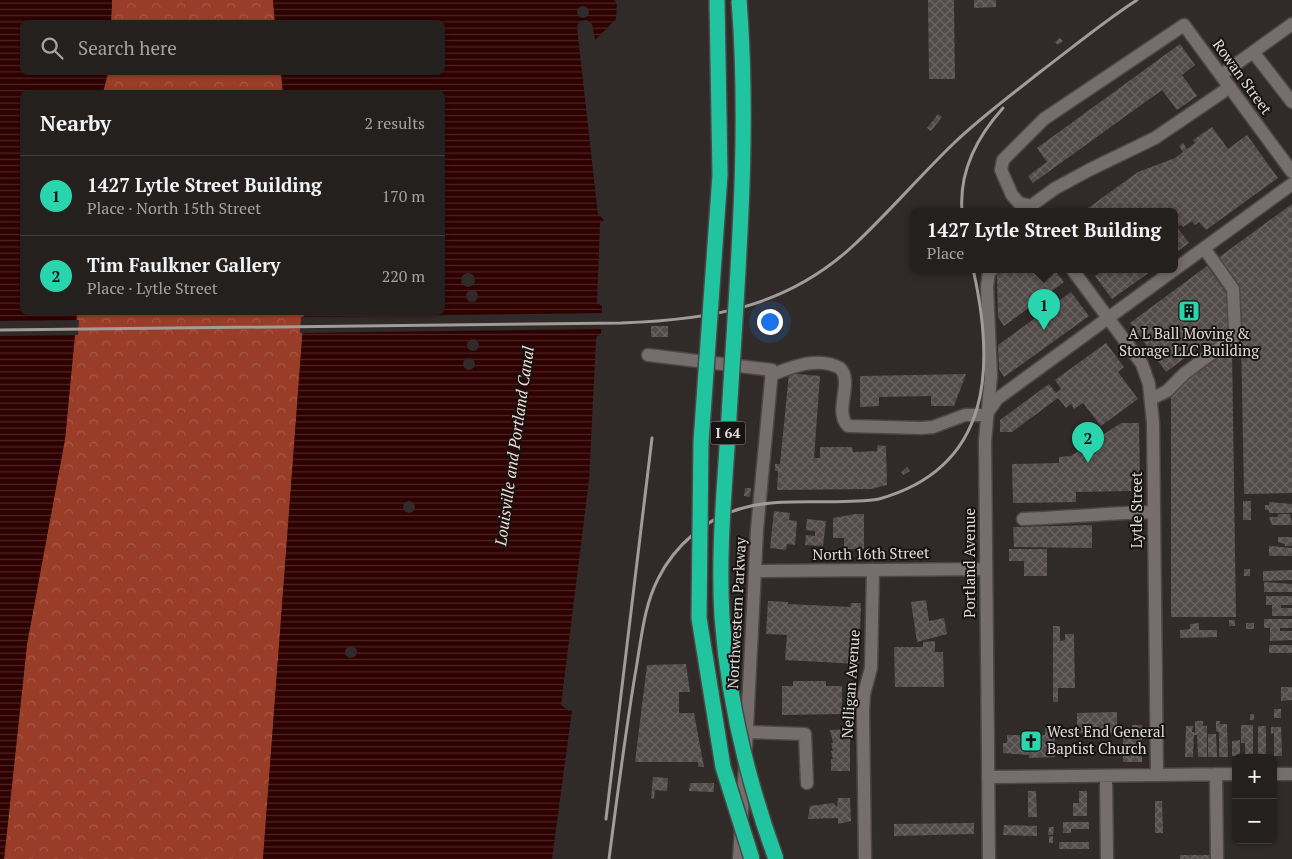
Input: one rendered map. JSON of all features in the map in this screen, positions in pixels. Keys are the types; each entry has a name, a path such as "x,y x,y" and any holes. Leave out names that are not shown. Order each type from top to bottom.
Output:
{"highway":[{"name":"I 64","path":"717,0 720,175 701,442 699,618 722,767 752,859"},
{"name":"I 64","path":"739,0 744,125 721,536 722,616 730,684 738,726 776,859"}],"street":[{"path":"1221,75 1292,24"},
{"name":"Rowan Street","path":"1030,208 1019,203 1012,195 1001,170 1003,160 1044,118 1184,25 1292,172"},
{"path":"1253,52 1292,102"},
{"path":"1033,208 1054,189 1131,148 1154,138 1230,87"},
{"path":"1178,267 1292,184"},
{"path":"1152,399 1161,395 1185,373 1228,341 1235,331 1233,289 1204,248"},
{"name":"Portland Avenue","path":"989,273 987,287 991,376 985,441 989,859"},
{"name":"Lytle Street","path":"1075,273 1142,364 1152,399 1157,775"},
{"path":"648,355 771,373 798,365 818,363 840,368 845,376 843,407 845,422 848,426 933,427 965,415 987,415 997,399 1170,273"},
{"name":"Northwestern Parkway","path":"739,859 755,571 771,373"},
{"path":"1023,519 1154,512"},
{"name":"North 16th Street","path":"755,571 986,569"},
{"name":"Nelligan Avenue","path":"865,859 863,712 864,694 871,668 872,570"},
{"path":"746,732 805,734 807,783"},
{"path":"1216,774 1217,859"},
{"path":"988,777 1232,774"},
{"path":"1277,774 1292,774"},
{"path":"1106,776 1107,859"}],"green space":[{"path":"112,0 273,0 275,20 111,20"},
{"path":"107,75 281,75 283,90 104,90"},
{"path":"77,315 304,315 263,859 4,859 27,644 65,439"}],"water":[{"path":"0,0 112,0 111,20 20,20 20,75 107,75 104,90 20,90 20,315 77,315 65,439 27,644 4,859 0,859"},
{"name":"Louisville and Portland Canal","path":"273,0 614,0 617,4 616,19 595,40 592,24 586,20 577,26 598,214 604,220 600,223 597,303 602,306 601,335 597,336 596,340 589,480 561,705 569,711 572,710 552,859 263,859 304,315 445,315 445,90 283,90 281,75 445,75 445,20 275,20"}],"pier":[{"path":"585,6 588,7 588,17 581,18 578,17 577,10 578,7"},
{"path":"586,20 592,24 595,40 595,42 592,40 590,26 585,22 582,23 580,26 600,213 606,217 604,218 598,214 577,26 580,21"},
{"path":"468,273 473,275 475,280 473,285 468,287 463,285 461,280 463,275"},
{"path":"474,290 477,291 477,301 470,302 467,301 466,294 467,291"},
{"path":"604,313 603,329 300,333 301,317"},
{"path":"79,320 78,335 0,336 0,321"},
{"path":"475,339 478,340 478,350 471,351 468,350 467,343 468,340"},
{"path":"471,358 474,359 474,369 467,370 464,369 463,362 464,359"},
{"path":"411,501 414,502 414,512 407,513 404,512 403,505 404,502"},
{"path":"353,646 356,647 356,657 349,658 346,657 345,650 346,647"}],"building":[{"path":"928,0 954,0 955,79 929,79"},
{"path":"974,0 996,0 996,7 974,8"},
{"path":"1060,38 1063,41 1058,45 1055,42"},
{"path":"1180,44 1195,65 1182,75 1197,96 1177,110 1162,90 1033,183 1028,176 1047,162 1037,148"},
{"path":"938,114 942,117 931,131 927,128"},
{"path":"1212,127 1228,149 1247,135 1278,178 1206,230 1199,222 1195,225 1192,221 1183,227 1181,225 1178,226 1178,208 1088,208 1138,172 1175,158 1183,152 1179,146 1183,143 1187,149 1195,143 1193,140"},
{"path":"1292,204 1292,493 1244,494 1240,288 1218,258"},
{"path":"1178,228 1189,243 1178,251"},
{"name":"A L Ball Moving & Storage LLC Building","path":"1207,266 1231,299 1231,331 1205,350 1202,345 1166,372 1130,323"},
{"path":"997,273 1057,273 1064,282 1004,326 998,317"},
{"path":"1099,273 1148,273 1112,299 1095,276"},
{"path":"1071,292 1089,316 1004,377 999,369 998,345"},
{"path":"651,326 668,326 668,337 651,337"},
{"path":"1106,343 1124,367 1118,372 1138,399 1101,426 1083,403 1074,409 1071,404 1066,408 1058,398 1012,432 1000,432 1000,420 1049,384 1056,393 1061,389 1055,380"},
{"path":"1232,349 1236,617 1171,617 1171,389"},
{"path":"789,373 820,376 814,458 820,458 820,447 852,447 853,452 877,451 878,445 886,446 887,485 871,489 777,490 778,471 775,471 775,464 780,464"},
{"path":"966,374 954,406 931,406 931,396 879,397 879,406 860,407 860,376"},
{"path":"1121,423 1139,423 1140,481 1131,481 1131,491 1076,492 1076,502 1013,503 1012,464 1059,463 1059,457 1071,456"},
{"path":"907,467 910,471 903,475 901,472"},
{"path":"745,488 751,488 750,497 744,496"},
{"path":"1243,501 1251,501 1251,520 1243,520"},
{"path":"1269,502 1292,504 1292,513 1269,513 1269,510 1265,510 1265,505 1269,505"},
{"path":"774,511 790,513 789,520 797,521 795,545 787,544 786,550 770,548"},
{"path":"864,514 864,549 844,549 844,538 833,538 833,518"},
{"path":"1278,514 1290,514 1292,525 1272,525 1269,517 1278,517"},
{"path":"807,519 826,521 823,546 805,545 806,535 815,536 815,531 806,530"},
{"path":"1092,525 1092,548 1014,547 1013,527"},
{"path":"1278,537 1292,537 1292,546 1285,546 1285,544 1278,542"},
{"path":"1269,546 1292,548 1292,556 1269,556"},
{"path":"1009,549 1047,549 1047,576 1024,576 1024,561 1009,561"},
{"path":"1244,569 1250,569 1250,576 1244,576"},
{"path":"1292,570 1292,580 1263,581 1263,571"},
{"path":"1264,582 1292,584 1292,592 1264,592"},
{"path":"1266,596 1292,596 1292,605 1281,605 1281,608 1292,608 1292,616 1272,616 1272,605 1266,605"},
{"path":"926,600 929,621 944,618 947,634 917,642 911,602"},
{"path":"768,601 788,602 788,604 850,607 851,603 861,603 859,664 785,660 787,635 766,634"},
{"path":"1264,619 1292,619 1292,628 1280,628 1280,631 1292,631 1292,640 1270,641 1270,628 1264,628"},
{"path":"1229,620 1235,620 1235,626 1229,626"},
{"path":"1199,623 1199,630 1217,630 1217,637 1180,638 1180,630 1190,629 1190,624"},
{"path":"1246,623 1254,623 1254,629 1246,629"},
{"path":"1053,626 1060,626 1060,641 1065,640 1065,634 1074,634 1075,688 1058,688 1058,702 1053,702"},
{"path":"935,641 935,652 943,652 944,687 895,687 894,647 923,647 923,642"},
{"path":"1269,645 1292,645 1292,653 1269,653"},
{"path":"686,664 690,692 679,692 679,713 694,713 704,767 698,767 698,762 635,762 647,665"},
{"path":"793,681 826,681 826,686 842,686 842,714 782,715 782,686 793,686"},
{"path":"1281,687 1292,687 1292,700 1281,701"},
{"path":"1274,709 1281,709 1281,718 1274,718"},
{"path":"1117,712 1117,733 1077,733 1077,713"},
{"path":"1250,714 1254,714 1254,720 1250,720"},
{"path":"1195,721 1203,721 1203,726 1207,726 1207,757 1198,757 1197,735 1194,735 1193,757 1185,757 1186,726 1193,726 1192,732 1195,732"},
{"path":"1216,721 1220,721 1220,724 1227,724 1228,757 1219,757 1219,732 1216,731"},
{"path":"1132,725 1142,725 1142,762 1123,762 1123,738 1132,738"},
{"path":"1241,725 1253,725 1253,754 1245,754 1245,743 1241,743"},
{"path":"1258,726 1266,726 1266,754 1258,754"},
{"name":"West End General Baptist Church","path":"1045,727 1055,727 1055,757 1029,758 1029,755 1003,753 1003,743 1007,743 1007,735 1045,735"},
{"path":"1271,727 1281,727 1282,756 1274,754 1274,733 1271,734"},
{"path":"850,729 850,771 831,771 831,759 833,759 831,751 833,751 831,743 833,743 830,730"},
{"path":"1208,734 1216,734 1217,757 1208,757"},
{"path":"1240,740 1240,754 1232,754 1232,741"},
{"path":"653,777 668,778 667,791 655,790 654,799 651,798"},
{"path":"690,783 714,783 714,792 689,791"},
{"path":"1028,791 1036,791 1037,817 1028,817"},
{"path":"1079,791 1087,791 1087,816 1073,816 1073,803 1079,803"},
{"path":"838,798 850,798 851,821 838,824 838,818 808,819 810,806 833,803 837,807"},
{"path":"1155,801 1162,801 1163,833 1155,833"},
{"path":"1063,822 1089,822 1089,829 1071,829 1071,833 1063,833"},
{"path":"974,823 974,834 894,836 894,824"},
{"path":"1004,825 1037,826 1037,836 1003,835"},
{"path":"1049,827 1054,827 1053,835 1048,835"},
{"path":"1049,836 1053,836 1053,843 1049,843"},
{"path":"1059,842 1089,842 1089,849 1059,849"},
{"path":"1180,855 1209,855 1210,859 1180,859"}],"railway":[{"path":"0,330 621,323 716,314 746,306 802,283 829,266 868,232 940,156 974,125 1088,35 1137,0"},
{"path":"962,208 963,182 971,156 977,143 1003,108"},
{"path":"609,859 624,744 643,626 653,590 665,567 682,544 705,526 730,512 760,504 845,502 879,499 917,484 945,463 965,438 977,408 983,376 984,341 974,273"},
{"path":"606,819 652,438"}],"place":[{"name":"A L Ball Moving & Storage LLC Building","path":"1189,311"},
{"name":"1427 Lytle Street Building","path":"1044,330"},
{"name":"Tim Faulkner Gallery","path":"1088,463"},
{"name":"West End General Baptist Church","path":"1031,741"}]}
